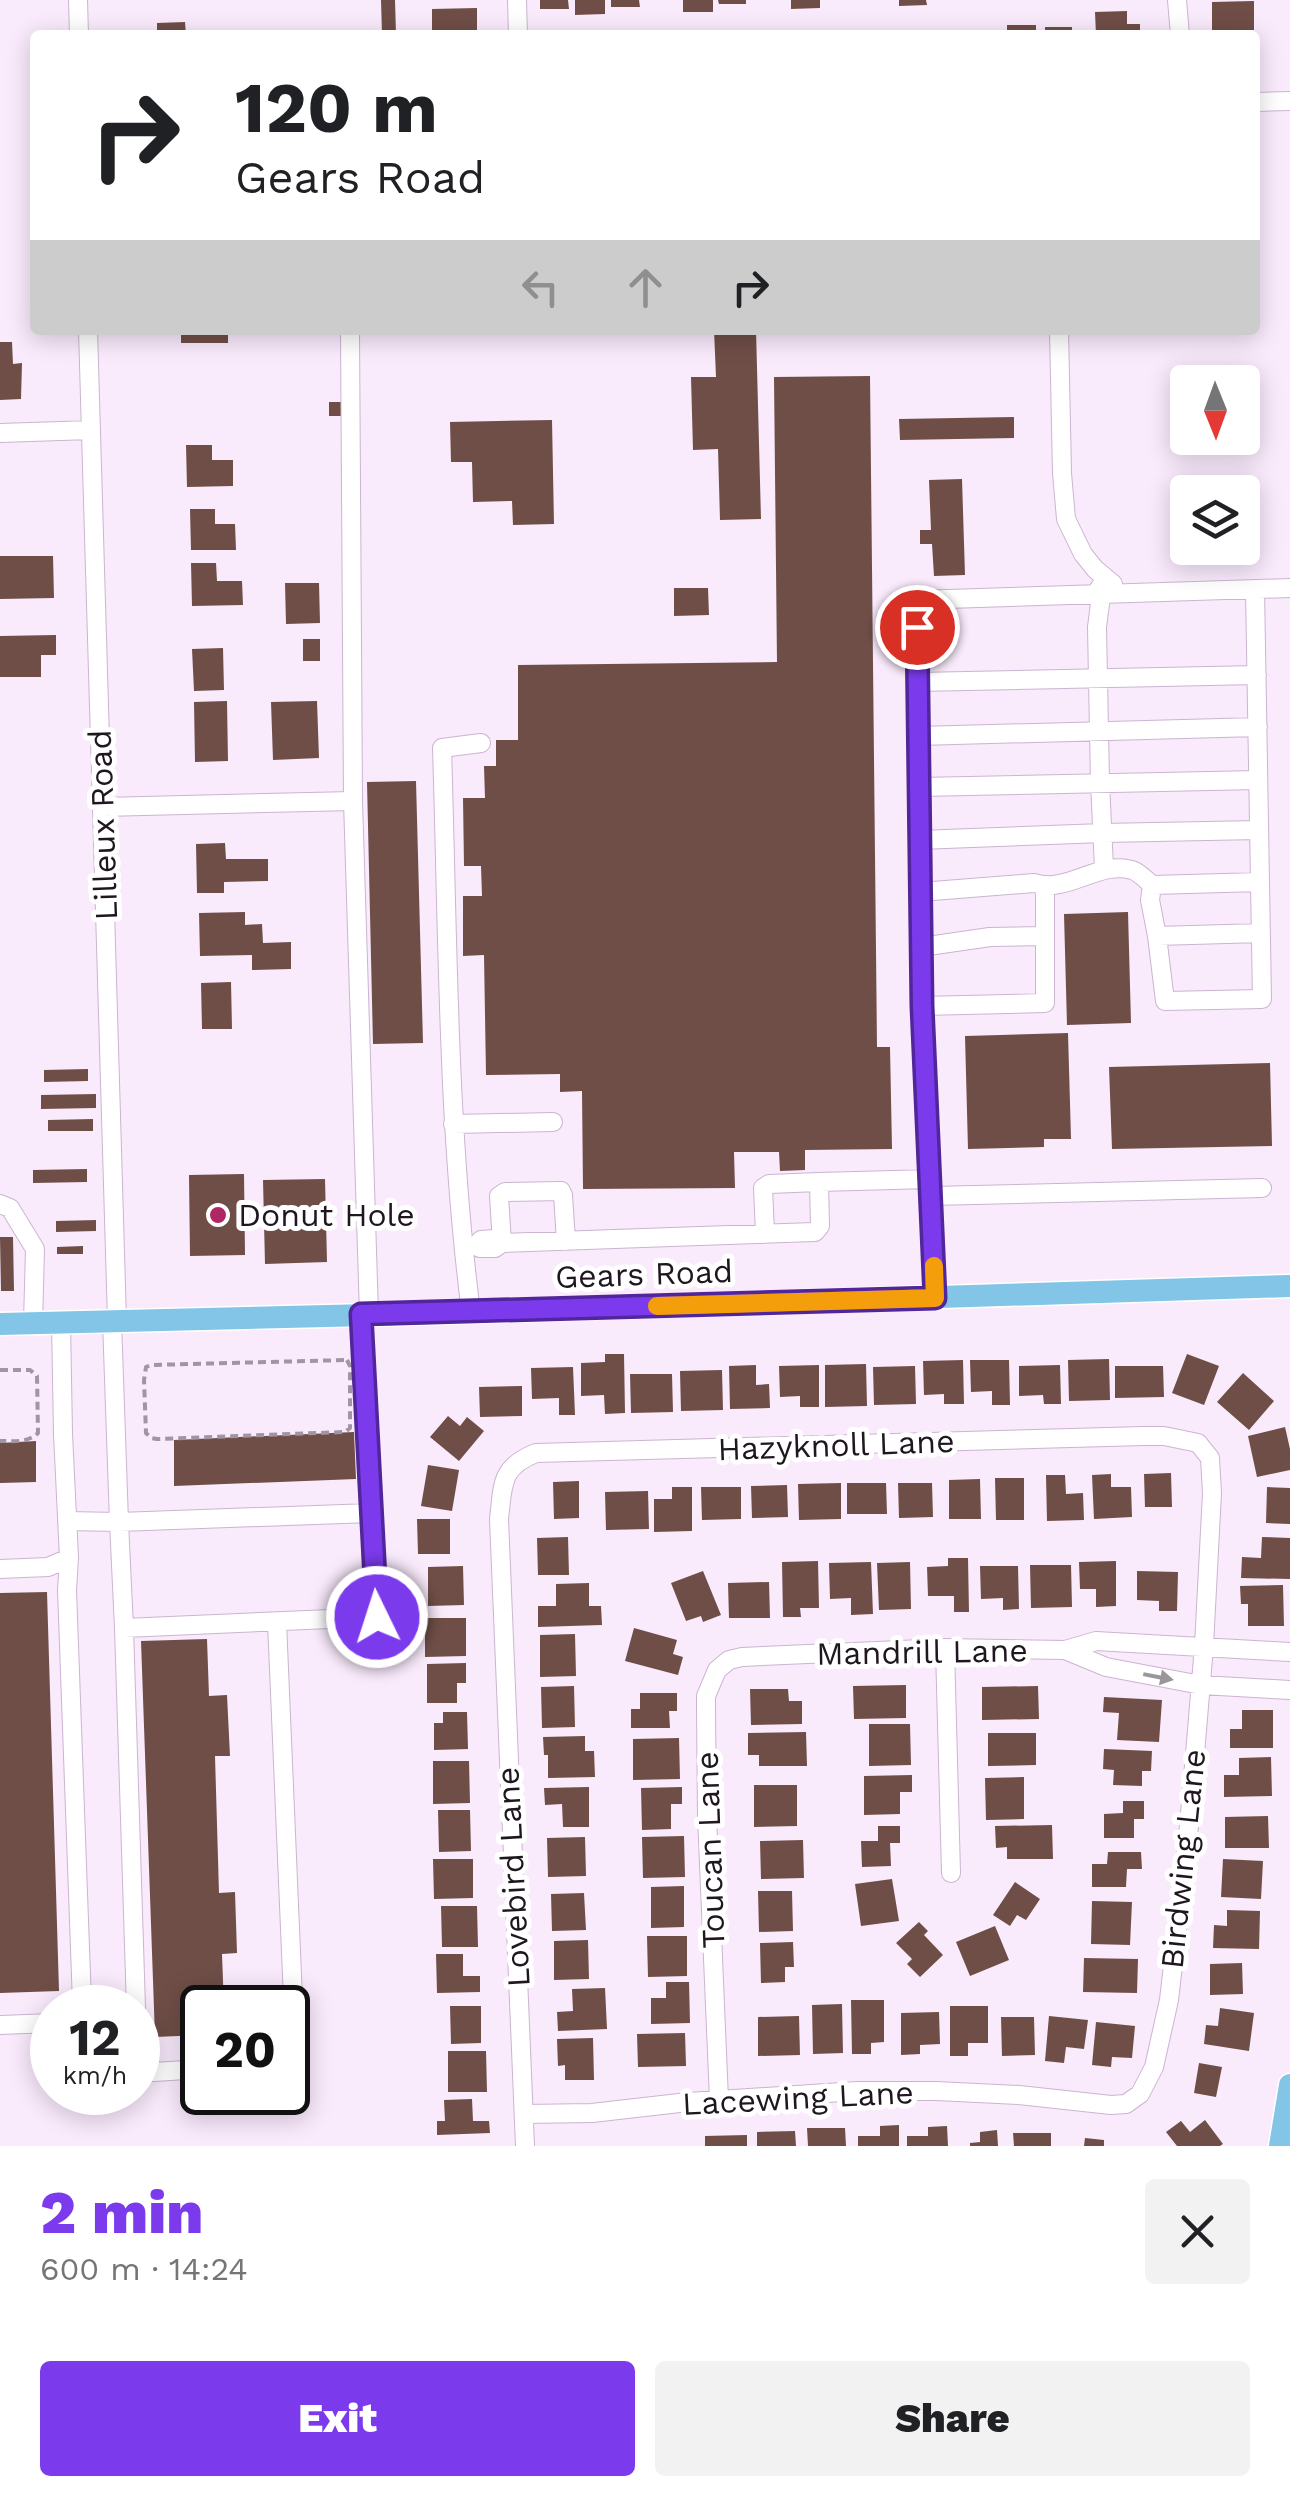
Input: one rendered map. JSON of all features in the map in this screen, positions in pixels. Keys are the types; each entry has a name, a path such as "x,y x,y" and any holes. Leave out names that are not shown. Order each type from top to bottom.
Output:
{"main road":[{"name":"Gears Road","path":"0,1324 1290,1286"},
{"path":"1280,2146 1290,2085"}],"street":[{"path":"78,0 79,30"},
{"path":"518,0 518,30"},
{"path":"1178,0 1180,30"},
{"path":"1260,102 1290,101"},
{"name":"Lilleux Road","path":"88,335 135,1985"},
{"path":"124,1628 377,1617 370,1513 353,801 350,335"},
{"path":"1060,335 1066,519 1101,586 1098,678 1104,868"},
{"path":"0,433 90,430"},
{"path":"935,1298 922,1006 916,600 1101,586 1125,593 1290,588"},
{"path":"1152,885 1150,900 1165,1001 1262,999 1255,588"},
{"path":"918,682 1256,674"},
{"path":"918,736 1258,727"},
{"path":"470,1312 470,1243 454,1124 442,748 481,742"},
{"path":"919,786 1258,780"},
{"path":"102,807 353,801"},
{"path":"920,840 1259,830"},
{"path":"920,892 1034,883 1045,887 1096,874 1104,868 1134,870 1152,885 1260,882"},
{"path":"922,1006 1044,1003 1045,887"},
{"path":"1157,936 1261,933"},
{"path":"921,947 1044,936"},
{"path":"454,1124 552,1122"},
{"path":"470,1243 496,1239 502,1243 815,1232 820,1226 819,1182"},
{"path":"765,1234 763,1188 769,1184 1262,1188"},
{"path":"502,1243 500,1196 505,1192 561,1191 566,1241"},
{"path":"0,1204 10,1208 35,1249 33,1323"},
{"path":"61,1322 81,1985"},
{"name":"Hazyknoll Lane","path":"500,1608 498,1520 502,1491 516,1460 536,1453 1164,1436 1198,1443 1210,1458 1209,1549"},
{"path":"67,1521 370,1513"},
{"name":"Birdwing Lane","path":"1072,2101 1126,2104 1140,2094 1154,2067 1169,2000 1187,1842 1209,1549"},
{"path":"0,1569 48,1567 69,1558"},
{"name":"Lovebird Lane","path":"500,1608 525,2146"},
{"path":"277,1622 292,1985"},
{"name":"Mandrill Lane","path":"780,1654 945,1648 1065,1650 1096,1641 1290,1652"},
{"path":"945,1648 950,1873"},
{"name":"Mandrill Lane","path":"1065,1650 1106,1667 1200,1685 1290,1690"},
{"name":"Toucan Lane","path":"718,2100 706,1696 717,1670 729,1660 780,1654"},
{"path":"0,2025 30,2024"},
{"name":"Lacewing Lane","path":"525,2114 592,2113 857,2091 936,2091 1072,2101"}],"path":[{"path":"347,1360 350,1428 345,1432 151,1438 146,1433 146,1368 151,1364 347,1360"},
{"path":"0,1370 30,1370 37,1376 38,1433 28,1440 0,1441"}],"building":[{"path":"381,0 395,0 396,30 382,30"},
{"path":"540,0 568,0 569,9 540,9"},
{"path":"575,0 605,0 605,14 575,15"},
{"path":"611,0 639,0 640,7 611,7"},
{"path":"683,0 713,0 713,12 683,12"},
{"path":"718,0 746,0 746,4 719,4"},
{"path":"791,0 820,0 820,8 791,9"},
{"path":"899,0 926,0 927,5 899,6"},
{"path":"1254,1 1254,30 1212,30 1212,2"},
{"path":"477,8 477,30 432,30 432,9"},
{"path":"1127,11 1127,24 1140,24 1140,30 1096,30 1095,12"},
{"path":"185,22 186,30 157,30 157,23"},
{"path":"1007,25 1036,25 1036,30 1007,30"},
{"path":"1045,27 1072,27 1072,30"},
{"path":"181,335 228,335 228,343 181,343"},
{"path":"714,335 756,335 761,519 720,520 718,449 693,450 691,377 716,377"},
{"path":"0,342 12,342 13,364 22,363 21,399 0,400"},
{"path":"870,376 877,1047 890,1047 892,1149 805,1150 805,1170 780,1171 779,1152 734,1152 735,1188 583,1189 582,1091 560,1092 560,1074 486,1075 484,955 463,956 463,896 482,896 481,866 464,866 463,798 485,798 484,766 496,766 496,740 518,740 518,665 777,662 774,377"},
{"path":"329,402 350,402 350,416 329,416"},
{"path":"1014,417 1014,438 900,440 899,419"},
{"path":"552,420 554,524 513,525 512,501 473,502 472,462 451,462 450,422"},
{"path":"186,445 212,445 212,460 233,460 233,486 187,487"},
{"path":"962,479 965,575 934,576 932,544 920,544 920,530 931,530 929,480"},
{"path":"190,509 215,509 215,524 235,524 236,550 191,550"},
{"path":"0,556 53,556 54,598 0,599"},
{"path":"191,563 216,563 217,581 242,581 243,605 192,606"},
{"path":"285,583 319,583 320,623 286,624"},
{"path":"674,588 708,588 709,615 674,616"},
{"path":"56,635 56,655 41,655 41,677 0,677 0,636"},
{"path":"303,639 320,639 320,661 303,661"},
{"path":"223,648 224,690 194,691 192,649"},
{"path":"227,701 228,761 195,762 194,702"},
{"path":"317,701 319,758 273,760 271,702"},
{"path":"416,781 423,1043 373,1044 367,782"},
{"path":"225,843 226,859 268,859 268,881 224,882 224,893 197,893 196,844"},
{"path":"245,912 245,925 262,924 263,943 291,942 291,969 252,970 252,955 200,956 199,913"},
{"path":"1128,912 1131,1023 1067,1025 1064,914"},
{"path":"231,982 232,1029 202,1029 201,983"},
{"path":"1068,1033 1071,1139 1044,1139 1044,1147 968,1149 965,1036"},
{"path":"1270,1063 1272,1146 1112,1149 1109,1067"},
{"path":"88,1069 88,1081 44,1082 44,1070"},
{"path":"96,1094 96,1108 41,1109 41,1095"},
{"path":"93,1119 93,1131 48,1131 48,1120"},
{"path":"87,1169 87,1182 33,1183 33,1170"},
{"path":"244,1174 245,1255 190,1256 189,1175"},
{"path":"325,1179 327,1262 265,1264 263,1180"},
{"path":"96,1220 96,1231 56,1232 56,1221"},
{"path":"0,1237 13,1237 14,1291 1,1291"},
{"path":"83,1246 83,1254 57,1254 57,1247"},
{"path":"605,1354 624,1354 625,1413 605,1414 604,1395 581,1396 581,1363 605,1362"},
{"path":"1187,1354 1219,1366 1204,1405 1172,1393"},
{"path":"1109,1359 1110,1400 1069,1401 1068,1360"},
{"path":"963,1360 964,1404 944,1404 944,1394 924,1395 923,1361"},
{"path":"970,1360 1009,1360 1010,1405 992,1405 992,1391 971,1392"},
{"path":"866,1364 867,1406 825,1407 825,1365"},
{"path":"756,1365 756,1385 769,1384 770,1408 730,1409 729,1366"},
{"path":"819,1365 819,1407 800,1407 800,1396 780,1397 779,1366"},
{"path":"1060,1365 1061,1404 1044,1404 1043,1395 1019,1396 1019,1366"},
{"path":"915,1366 916,1404 874,1405 873,1367"},
{"path":"1115,1366 1163,1366 1164,1397 1115,1398"},
{"path":"573,1367 575,1415 559,1415 559,1398 532,1399 531,1368"},
{"path":"722,1370 723,1410 681,1411 680,1371"},
{"path":"1243,1373 1274,1401 1249,1430 1217,1402"},
{"path":"630,1374 672,1374 673,1412 631,1413"},
{"path":"522,1386 522,1416 480,1417 479,1387"},
{"path":"448,1416 460,1426 467,1417 484,1431 459,1461 430,1437"},
{"path":"1285,1427 1290,1470 1257,1477 1248,1436"},
{"path":"354,1432 356,1479 174,1486 174,1440"},
{"path":"36,1441 36,1482 0,1483 0,1443"},
{"path":"428,1465 459,1470 452,1511 421,1506"},
{"path":"1171,1473 1172,1507 1145,1507 1144,1474"},
{"path":"1111,1474 1111,1487 1131,1487 1132,1517 1094,1519 1092,1475"},
{"path":"1046,1475 1065,1475 1066,1494 1083,1493 1084,1520 1047,1521"},
{"path":"995,1478 1024,1478 1024,1520 996,1520"},
{"path":"980,1479 981,1519 949,1519 949,1480"},
{"path":"579,1481 579,1518 554,1519 553,1482"},
{"path":"841,1483 841,1519 799,1520 798,1484"},
{"path":"847,1483 886,1483 887,1514 847,1514"},
{"path":"898,1483 932,1483 933,1517 899,1518"},
{"path":"787,1485 788,1517 752,1518 751,1486"},
{"path":"672,1487 692,1487 692,1531 654,1532 654,1499 672,1499"},
{"path":"701,1487 741,1487 741,1519 702,1520"},
{"path":"1267,1487 1290,1488 1290,1524 1266,1523"},
{"path":"648,1491 649,1529 606,1530 605,1492"},
{"path":"417,1519 450,1519 450,1554 418,1554"},
{"path":"568,1537 569,1575 538,1575 537,1538"},
{"path":"1262,1537 1290,1538 1290,1579 1241,1578 1242,1557 1261,1558"},
{"path":"948,1558 968,1558 969,1612 954,1612 954,1596 928,1596 927,1567 948,1566"},
{"path":"818,1561 819,1608 800,1608 801,1617 783,1617 782,1562"},
{"path":"1116,1561 1116,1606 1096,1607 1096,1589 1080,1589 1079,1562"},
{"path":"871,1562 873,1614 851,1615 851,1598 830,1599 829,1563"},
{"path":"910,1562 911,1609 879,1610 877,1563"},
{"path":"1030,1565 1071,1565 1072,1607 1031,1608"},
{"path":"463,1566 464,1605 428,1606 428,1567"},
{"path":"980,1566 1018,1566 1019,1609 1003,1610 1003,1598 981,1599"},
{"path":"703,1571 721,1615 703,1622 701,1616 686,1621 671,1583"},
{"path":"1137,1571 1178,1572 1177,1611 1159,1611 1159,1601 1137,1600"},
{"path":"769,1582 770,1618 729,1618 728,1583"},
{"path":"589,1583 589,1606 601,1606 602,1625 538,1627 538,1606 556,1606 556,1584"},
{"path":"1283,1585 1284,1626 1248,1626 1248,1604 1241,1604 1240,1586"},
{"path":"47,1592 59,1985 30,1985 30,1992 0,1993 0,1593"},
{"path":"425,1618 466,1618 466,1656 425,1657"},
{"path":"634,1628 677,1640 673,1654 683,1657 678,1675 625,1661"},
{"path":"575,1634 576,1676 540,1677 540,1635"},
{"path":"207,1639 209,1696 227,1695 230,1756 215,1756 219,1893 235,1892 237,1953 222,1954 223,1985 180,1985 180,2036 160,2037 160,1985 153,1985 141,1641"},
{"path":"466,1663 466,1683 457,1683 457,1703 427,1703 427,1664"},
{"path":"906,1685 906,1718 854,1719 853,1686"},
{"path":"574,1686 575,1727 542,1728 541,1687"},
{"path":"1038,1686 1039,1719 982,1720 982,1687"},
{"path":"750,1689 788,1689 789,1701 802,1701 802,1724 751,1725"},
{"path":"640,1693 677,1693 677,1711 669,1711 670,1728 631,1728 631,1709 640,1709"},
{"path":"1104,1697 1162,1700 1159,1742 1117,1740 1119,1713 1103,1712"},
{"path":"1242,1710 1273,1710 1273,1748 1230,1748 1230,1729 1242,1729"},
{"path":"443,1712 467,1712 468,1749 434,1750 434,1723 443,1723"},
{"path":"869,1724 910,1724 911,1765 869,1766"},
{"path":"806,1732 807,1766 759,1766 759,1755 748,1755 748,1733"},
{"path":"988,1733 1036,1733 1036,1765 988,1766"},
{"path":"585,1736 585,1751 594,1751 595,1777 548,1778 543,1737"},
{"path":"679,1738 680,1779 633,1780 633,1739"},
{"path":"1104,1749 1152,1751 1151,1771 1142,1771 1142,1786 1113,1785 1114,1770 1103,1769"},
{"path":"1271,1757 1272,1796 1224,1797 1224,1775 1239,1775 1239,1758"},
{"path":"433,1761 469,1761 470,1803 433,1804"},
{"path":"912,1775 912,1792 900,1792 900,1814 864,1815 864,1776"},
{"path":"1024,1777 1024,1819 986,1820 985,1778"},
{"path":"754,1785 797,1785 797,1826 754,1827"},
{"path":"589,1787 589,1827 563,1827 562,1804 545,1805 544,1788"},
{"path":"682,1787 682,1804 671,1804 671,1829 642,1830 641,1788"},
{"path":"1123,1801 1144,1801 1144,1819 1134,1819 1134,1838 1104,1838 1104,1814 1123,1813"},
{"path":"438,1810 470,1810 471,1851 439,1852"},
{"path":"1268,1816 1269,1848 1225,1848 1225,1817"},
{"path":"1052,1825 1053,1859 1007,1859 1007,1847 996,1848 995,1826"},
{"path":"878,1826 900,1826 900,1843 890,1843 891,1866 862,1867 861,1841 878,1841"},
{"path":"684,1836 685,1877 643,1878 642,1837"},
{"path":"585,1837 586,1876 548,1877 547,1838"},
{"path":"803,1840 804,1878 761,1879 760,1841"},
{"path":"1108,1852 1141,1852 1142,1869 1127,1869 1126,1887 1092,1887 1092,1864 1107,1864"},
{"path":"433,1859 473,1859 473,1898 434,1899"},
{"path":"1223,1859 1263,1861 1261,1899 1221,1897"},
{"path":"892,1879 899,1921 861,1926 855,1884"},
{"path":"1015,1882 1040,1899 1026,1920 1017,1915 1010,1926 993,1915"},
{"path":"684,1886 684,1927 651,1928 651,1887"},
{"path":"758,1891 792,1891 793,1931 759,1932"},
{"path":"584,1893 586,1930 552,1931 551,1894"},
{"path":"1092,1901 1132,1902 1130,1945 1091,1944"},
{"path":"441,1906 477,1906 478,1947 442,1947"},
{"path":"1227,1910 1260,1911 1259,1949 1213,1948 1214,1925 1227,1926"},
{"path":"919,1922 928,1931 924,1935 943,1955 920,1977 907,1964 912,1959 896,1943"},
{"path":"995,1926 1009,1960 970,1976 956,1942"},
{"path":"647,1936 687,1936 687,1976 648,1977"},
{"path":"588,1940 589,1979 554,1980 554,1941"},
{"path":"793,1942 794,1967 785,1967 785,1982 761,1983 760,1943"},
{"path":"436,1954 463,1954 463,1976 480,1976 480,1992 437,1993"},
{"path":"1084,1958 1138,1959 1137,1993 1083,1992"},
{"path":"1242,1963 1243,1994 1210,1995 1210,1964"},
{"path":"666,1982 689,1982 690,2023 651,2024 651,1998 666,1998"},
{"path":"605,1988 607,2029 558,2031 557,2012 573,2011 572,1989"},
{"path":"851,2000 884,2000 884,2042 871,2043 871,2054 852,2054"},
{"path":"842,2004 843,2053 813,2054 812,2005"},
{"path":"450,2006 481,2006 481,2043 451,2044"},
{"path":"950,2006 988,2006 988,2043 968,2043 968,2056 950,2056"},
{"path":"1220,2008 1254,2013 1249,2051 1204,2044 1206,2025 1218,2026"},
{"path":"939,2012 940,2044 920,2045 920,2054 901,2055 901,2013"},
{"path":"799,2016 800,2055 758,2056 758,2017"},
{"path":"1049,2016 1088,2020 1084,2049 1066,2047 1064,2063 1045,2061"},
{"path":"1001,2017 1034,2017 1035,2055 1002,2056"},
{"path":"1096,2022 1135,2026 1132,2058 1112,2057 1111,2067 1092,2065"},
{"path":"685,2033 686,2066 638,2067 637,2034"},
{"path":"593,2038 594,2080 565,2080 565,2065 558,2066 557,2039"},
{"path":"448,2051 486,2051 487,2092 448,2092"},
{"path":"1199,2063 1222,2067 1216,2097 1194,2093"},
{"path":"472,2099 473,2121 489,2121 490,2133 437,2135 437,2121 445,2121 444,2100"},
{"path":"1205,2120 1223,2144 1220,2146 1177,2146 1166,2132 1181,2121 1190,2132"},
{"path":"899,2125 899,2146 858,2146 858,2136 880,2136 880,2126"},
{"path":"947,2126 948,2146 907,2146 907,2136 928,2136 928,2127"},
{"path":"807,2128 845,2128 846,2146 808,2146"},
{"path":"997,2130 998,2146 970,2146 980,2142 980,2132"},
{"path":"795,2131 796,2146 757,2146 757,2132"},
{"path":"1013,2133 1051,2133 1051,2146 1014,2146"},
{"path":"747,2135 747,2146 705,2146 705,2136"},
{"path":"1085,2138 1104,2140 1104,2146 1084,2146"}],"slow traffic":[{"path":"657,1306 935,1298 934,1266"}],"place":[{"name":"Donut Hole","path":"218,1215"}],"route":[{"path":"377,1617 361,1314 935,1298 922,1006 917,627"}]}
